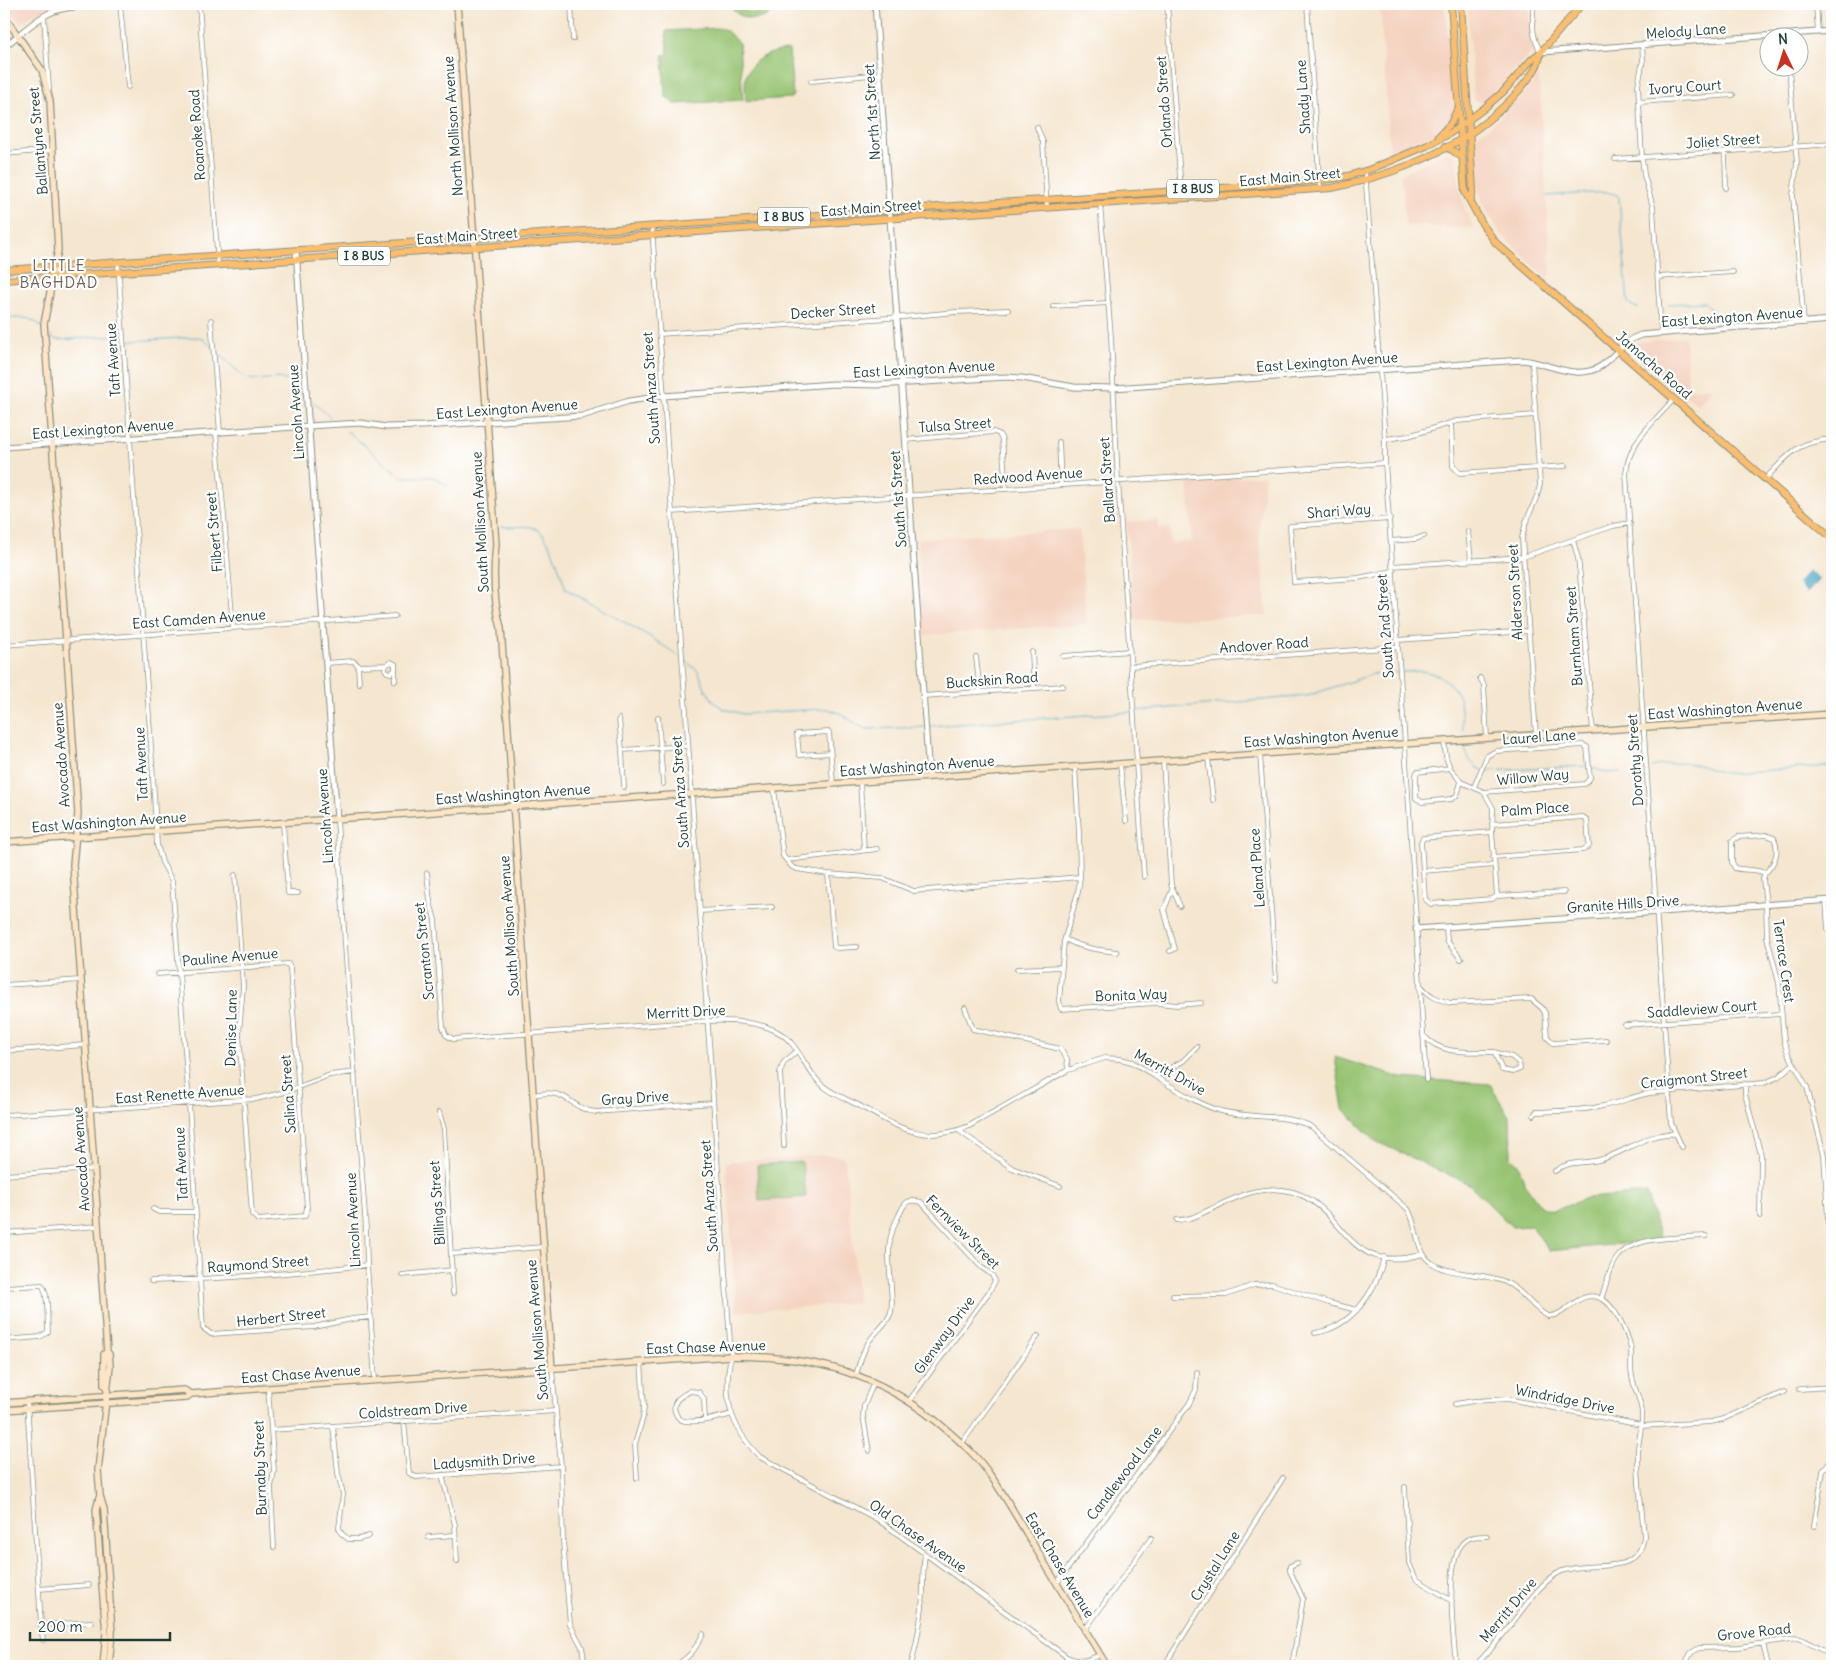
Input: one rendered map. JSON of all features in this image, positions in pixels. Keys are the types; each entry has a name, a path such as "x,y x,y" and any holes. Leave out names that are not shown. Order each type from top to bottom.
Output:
{"main road":[{"name":"North Mollison Avenue","path":"457,4 474,247"},
{"name":"Jamacha Road","path":"1451,4 1465,192 1483,225 1496,243 1832,538"},
{"name":"Jamacha Road","path":"1461,4 1473,190 1471,200"},
{"name":"East Main Street","path":"4,270 1267,185 1348,176 1365,171 1433,142 1459,127 1485,108 1541,52 1582,4"},
{"name":"Ballantyne Street","path":"4,16 42,70 50,101 58,245 54,276"},
{"name":"East Main Street","path":"4,280 1320,189 1365,180 1404,167 1461,139 1511,100 1539,66 1541,52"},
{"path":"1467,101 1470,106 1485,108"},
{"path":"1433,142 1451,124 1458,107"},
{"path":"1445,148 1452,150 1462,157"},
{"path":"1267,185 1269,193"},
{"path":"354,246 354,256"},
{"name":"South Mollison Avenue","path":"474,247 496,544 494,559 495,582 501,628 552,1369"},
{"name":"Avocado Avenue","path":"54,276 44,324 78,814 73,865 110,1375 109,1386 106,1388 99,1450 100,1496"},
{"name":"East Washington Avenue","path":"4,842 1832,714"},
{"name":"East Chase Avenue","path":"4,1403 28,1405 105,1404 186,1398 192,1394 268,1388 731,1356 766,1356 830,1366 874,1382 909,1401 962,1442 990,1475 1107,1666"},
{"name":"East Chase Avenue","path":"4,1410 28,1405 106,1396 184,1390 192,1394"},
{"path":"100,1496 96,1510 106,1634 103,1666"},
{"path":"100,1496 104,1510 112,1634 109,1666"}],"street":[{"path":"4,47 44,16 66,8 116,4"},
{"path":"120,4 128,87"},
{"name":"Roanoke Road","path":"199,4 218,265"},
{"path":"571,4 573,39"},
{"name":"North 1st Street","path":"875,4 891,219"},
{"name":"Orlando Street","path":"1168,4 1182,199"},
{"name":"Shady Lane","path":"1307,4 1320,189"},
{"path":"1533,4 1533,32 1536,44 1541,52"},
{"path":"1816,4 1818,32"},
{"path":"44,16 50,101"},
{"name":"Melody Lane","path":"1808,33 1832,31"},
{"name":"Melody Lane","path":"1541,52 1758,38"},
{"path":"1642,45 1644,60 1638,85 1642,158 1644,175 1653,207 1661,333"},
{"path":"811,81 880,74"},
{"path":"1790,78 1794,147 1797,162 1793,196 1804,323"},
{"name":"Ivory Court","path":"1639,102 1733,95"},
{"path":"1037,127 1044,142 1047,208"},
{"name":"Joliet Street","path":"1615,159 1725,153 1832,144"},
{"path":"4,154 53,150"},
{"path":"1725,153 1726,188"},
{"name":"South 2nd Street","path":"1365,171 1381,370 1385,463 1426,1080"},
{"name":"Ballard Street","path":"1099,196 1109,303 1118,481 1144,877"},
{"name":"South 1st Street","path":"891,219 929,777"},
{"name":"South Anza Street","path":"652,227 731,1356"},
{"name":"Lincoln Avenue","path":"296,250 337,819 345,958 366,1228 366,1264 375,1381"},
{"name":"Taft Avenue","path":"118,263 157,850 172,881 189,1104 202,1320"},
{"path":"1658,277 1733,272"},
{"path":"1053,306 1109,303"},
{"name":"Decker Street","path":"659,334 898,318 956,312 1008,310"},
{"name":"Filbert Street","path":"211,320 233,628"},
{"name":"East Lexington Avenue","path":"4,447 360,423 386,427 423,426 582,416 629,401 663,396 834,384 902,384 1006,377 1074,387 1113,388 1522,360 1568,371 1582,371 1600,366 1627,342 1645,334 1832,320"},
{"name":"Alderson Street","path":"1532,361 1540,484 1522,538 1536,735"},
{"name":"Dorothy Street","path":"1674,399 1636,442 1627,460 1636,637 1644,727 1671,1123 1682,1147"},
{"path":"1385,439 1408,436 1468,419 1535,415"},
{"path":"1451,423 1453,466 1460,473 1565,466"},
{"name":"Tulsa Street","path":"905,440 994,432 999,434 1002,440 1006,489"},
{"path":"1765,479 1795,449 1818,440 1832,439"},
{"path":"1059,442 1061,485"},
{"name":"Redwood Avenue","path":"672,512 1385,463"},
{"name":"Shari Way","path":"1390,519 1290,526 1294,582 1358,578 1393,568"},
{"path":"1393,568 1523,556 1613,526 1630,523"},
{"path":"1468,531 1471,560"},
{"path":"1391,541 1416,539 1424,536"},
{"name":"Burnham Street","path":"1573,540 1580,575 1593,731"},
{"name":"East Camden Avenue","path":"4,645 395,616"},
{"path":"1397,640 1528,631"},
{"name":"Andover Road","path":"1131,666 1398,647"},
{"path":"1063,656 1130,651"},
{"path":"1032,652 1034,688"},
{"path":"976,657 980,692"},
{"path":"326,663 353,661 358,666 359,683"},
{"path":"358,666 393,663 396,666 395,681"},
{"path":"386,665 385,669 387,672 391,673 395,670"},
{"path":"1480,678 1484,685 1487,738"},
{"name":"Buckskin Road","path":"923,696 1063,686"},
{"path":"658,717 663,784"},
{"path":"619,719 624,787"},
{"path":"830,753 799,755 797,734 829,732 833,784"},
{"path":"1444,741 1446,757 1450,768 1461,782 1484,792 1493,808 1493,857 1497,896"},
{"name":"Laurel Lane","path":"1474,788 1487,756 1496,751 1583,745 1586,747 1588,758"},
{"path":"622,750 688,746"},
{"name":"Leland Place","path":"1260,754 1276,980"},
{"path":"1208,758 1213,800"},
{"name":"Willow Way","path":"1484,792 1585,784 1590,778 1588,758"},
{"path":"1162,761 1172,887 1180,906"},
{"path":"1120,764 1126,821"},
{"path":"1017,969 1062,967 1065,939 1078,892 1080,876 1080,832 1075,767"},
{"path":"1450,768 1417,772 1416,798 1422,802 1450,800 1457,795 1461,782"},
{"path":"860,782 864,850"},
{"path":"774,789 783,856 792,867 828,874 882,878 914,891 1080,876"},
{"name":"Palm Place","path":"1492,824 1583,817 1587,820 1589,842 1588,846 1583,850 1493,857"},
{"path":"283,822 288,894 298,893"},
{"path":"1492,832 1422,838 1425,899 1431,904 1492,900 1497,896 1564,892"},
{"path":"1766,835 1774,838 1776,856 1770,868 1765,872 1735,868 1732,862 1731,844 1735,838 1766,835"},
{"path":"787,860 877,849"},
{"path":"1423,871 1494,865"},
{"name":"Terrace Crest","path":"1765,872 1763,879 1767,937 1779,983 1780,1014 1784,1041 1807,1087 1824,1156 1832,1257 1832,1282"},
{"name":"Scranton Street","path":"427,873 430,901 435,920 443,1027"},
{"path":"828,874 834,947 857,947"},
{"name":"Denise Lane","path":"235,875 243,988 239,1034 252,1210"},
{"path":"1170,951 1175,949 1164,910 1172,887"},
{"path":"1828,929 1829,900"},
{"name":"Granite Hills Drive","path":"1416,929 1829,900"},
{"path":"700,911 772,907"},
{"path":"1446,927 1447,941 1461,959"},
{"path":"1065,939 1074,944 1096,950 1117,952"},
{"name":"Pauline Avenue","path":"158,974 288,964 291,979"},
{"name":"Bonita Way","path":"1062,967 1059,1001 1062,1009 1156,1003 1177,1005 1201,1003"},
{"name":"Salina Street","path":"252,1210 252,1214 258,1220 304,1216 307,1208 291,979"},
{"path":"4,985 81,980"},
{"path":"1420,984 1430,995 1440,1001 1450,1003 1531,999 1545,1013 1547,1037 1553,1043 1606,1040"},
{"path":"965,1008 973,1029 1060,1049 1067,1059 1068,1070"},
{"name":"Saddleview Court","path":"1625,1025 1780,1014"},
{"name":"Merritt Drive","path":"443,1027 446,1035 452,1039 729,1020 766,1027 786,1037 820,1084 900,1128 920,1133 958,1130 969,1126 1068,1070 1100,1059 1116,1058 1132,1062 1193,1098 1220,1111 1295,1121 1312,1127 1408,1209 1412,1216 1423,1254"},
{"path":"1423,1035 1436,1046 1447,1051 1494,1052 1512,1057 1519,1063 1520,1070 1512,1072 1502,1070 1494,1052"},
{"path":"4,1051 86,1045"},
{"path":"1156,1076 1183,1061 1197,1046"},
{"path":"784,1146 780,1072 784,1062 797,1051"},
{"name":"Craigmont Street","path":"1534,1115 1536,1112 1599,1107 1636,1096 1771,1080 1794,1063"},
{"name":"East Renette Avenue","path":"4,1115 243,1101 272,1096 330,1075 355,1072"},
{"path":"1744,1084 1761,1155 1760,1216"},
{"name":"Gray Drive","path":"533,1095 548,1092 566,1096 582,1108 596,1112 713,1103"},
{"name":"Billings Street","path":"439,1112 444,1129 454,1294"},
{"path":"958,1130 1012,1168 1060,1186"},
{"path":"1554,1171 1564,1165 1609,1157 1636,1142 1654,1135 1676,1134"},
{"path":"4,1175 95,1169"},
{"path":"1177,1220 1188,1220 1244,1193 1261,1189 1281,1189 1294,1192 1313,1201 1325,1211 1353,1244 1367,1252 1395,1259 1410,1258 1423,1254 1432,1264 1441,1268 1480,1275 1509,1284 1548,1316 1555,1315 1580,1299 1592,1297 1601,1299 1618,1257 1631,1246 1645,1241 1706,1236"},
{"name":"Fernview Street","path":"856,1375 859,1363 869,1342 891,1313 892,1301 888,1248 890,1236 904,1204 913,1200 921,1202 981,1267 992,1274 995,1281"},
{"path":"153,1209 159,1212 195,1212"},
{"path":"4,1233 99,1226"},
{"path":"452,1254 543,1248"},
{"path":"1315,1333 1329,1330 1357,1310 1372,1290 1384,1257"},
{"name":"Raymond Street","path":"151,1281 200,1280 318,1271 366,1264"},
{"path":"402,1275 453,1270"},
{"name":"Glenway Drive","path":"909,1401 989,1292 995,1281"},
{"path":"4,1287 36,1284 42,1285 45,1288 48,1332 40,1337 4,1340"},
{"path":"1172,1296 1226,1295 1254,1285 1272,1284 1357,1310"},
{"name":"Merritt Drive","path":"1475,1666 1551,1578 1570,1569 1627,1563 1638,1555 1643,1544 1638,1452 1641,1408 1631,1375 1631,1350 1611,1306 1601,1299"},
{"name":"Herbert Street","path":"202,1320 203,1328 211,1334 314,1327 371,1317"},
{"path":"962,1442 1038,1336"},
{"name":"Old Chase Avenue","path":"731,1356 727,1380 732,1414 747,1444 760,1457 877,1519 1067,1657 1083,1662 1100,1655"},
{"path":"637,1478 635,1444 643,1417 644,1406 640,1362"},
{"name":"South Mollison Avenue","path":"552,1369 561,1466 563,1541 570,1624 582,1647 585,1666"},
{"name":"Candlewood Lane","path":"1056,1583 1189,1404 1196,1390 1197,1372"},
{"path":"869,1451 863,1416 864,1406 874,1382"},
{"path":"1799,1389 1832,1386"},
{"name":"Burnaby Street","path":"268,1388 274,1470 271,1487 274,1547"},
{"path":"705,1420 704,1399 699,1392 690,1391 676,1401 675,1411 681,1420 686,1421 705,1420 715,1419 732,1414"},
{"name":"Windridge Drive","path":"1455,1404 1508,1399 1641,1425 1711,1422 1723,1419 1784,1392"},
{"path":"28,1405 43,1640"},
{"name":"Coldstream Drive","path":"271,1430 556,1411"},
{"name":"Ladysmith Drive","path":"404,1421 409,1473 416,1477 561,1466"},
{"path":"333,1426 338,1473 344,1494 339,1528 341,1534 348,1539 360,1539 369,1536"},
{"path":"1814,1526 1823,1471 1832,1458"},
{"path":"442,1475 454,1519 457,1561"},
{"name":"Crystal Lane","path":"1164,1666 1283,1478"},
{"path":"1405,1487 1411,1571 1416,1579 1452,1601"},
{"path":"428,1536 456,1535"},
{"path":"1456,1666 1452,1570 1459,1547 1469,1538 1487,1536"},
{"path":"1084,1631 1152,1538"},
{"path":"911,1666 919,1634 923,1593 922,1571 925,1554"},
{"path":"1292,1666 1303,1599 1290,1571 1290,1566 1297,1563"},
{"path":"39,1590 89,1585"},
{"path":"41,1625 92,1622"},
{"path":"674,1666 688,1659 696,1650 703,1634"},
{"name":"Grove Road","path":"1684,1666 1686,1659 1691,1653 1699,1648 1739,1647 1797,1638 1832,1653"},
{"path":"1763,1643 1768,1666"}],"shaded area":[{"path":"4,4 58,4 32,15 23,22 19,22"},
{"path":"1380,4 1445,4 1454,121 1443,134 1390,157"},
{"path":"1467,4 1529,4 1532,51 1491,96 1481,103 1474,99"},
{"path":"1539,76 1551,274 1547,279 1503,236 1482,202 1478,183 1476,137 1500,118"},
{"path":"1444,153 1453,155 1456,158 1465,210 1474,228 1430,227 1424,225 1406,226 1400,175"},
{"path":"1685,337 1688,384 1692,389 1710,387 1711,390 1698,405 1635,354 1634,345 1638,342"},
{"path":"1265,475 1259,530 1267,616 1133,620 1127,522 1158,520 1159,528 1170,528 1171,543 1192,541 1188,481"},
{"path":"1079,529 1087,624 924,635 917,539"},
{"path":"824,1155 841,1156 845,1159 858,1303 736,1312 726,1162"}],"green space":[{"path":"729,4 736,4 742,10 752,13 763,12 773,4 784,4 784,9 778,9 778,7 766,16 752,19 739,15"},
{"path":"718,28 726,30 739,43 743,100 675,104 665,96 663,55 668,55 666,31"},
{"path":"789,50 793,95 791,98 746,101 745,80 752,65 769,54"},
{"path":"1335,1057 1401,1078 1490,1084 1510,1118 1511,1157 1518,1164 1525,1184 1541,1207 1553,1211 1587,1198 1646,1193 1661,1240 1549,1251 1532,1226 1512,1227 1469,1184 1375,1141 1343,1109"},
{"path":"802,1162 806,1197 759,1201 757,1165"}],"water":[{"path":"1809,571 1819,579 1807,593 1798,583"}],"waterway":[{"path":"1547,196 1607,192 1617,195 1619,198 1628,303 1638,308"},
{"path":"1668,304 1704,302 1710,308 1715,323"},
{"path":"4,319 28,319 42,327"},
{"path":"46,331 54,339 59,340 110,336 121,339"},
{"path":"125,339 132,341 197,337 203,339 212,347"},
{"path":"215,350 245,378 254,380 280,378 288,381 297,389"},
{"path":"313,402 331,418"},
{"path":"347,431 402,477 432,477 447,486"},
{"path":"502,526 530,527 540,531 550,546 566,589 649,636 680,657"},
{"path":"683,659 698,671 706,690 715,703 724,709 743,714 828,709 842,714 867,729 925,727"},
{"path":"1136,711 1307,696 1373,674 1422,671 1438,675 1455,690 1460,700 1463,730"},
{"path":"929,726 1132,712"},
{"path":"1464,747 1472,762 1477,767 1486,771 1587,766"},
{"path":"1652,767 1688,763 1728,773 1832,766"},
{"path":"1591,767 1607,773 1621,772"}],"district":[{"name":"LITTLE BAGHDAD","path":"59,274"}]}
